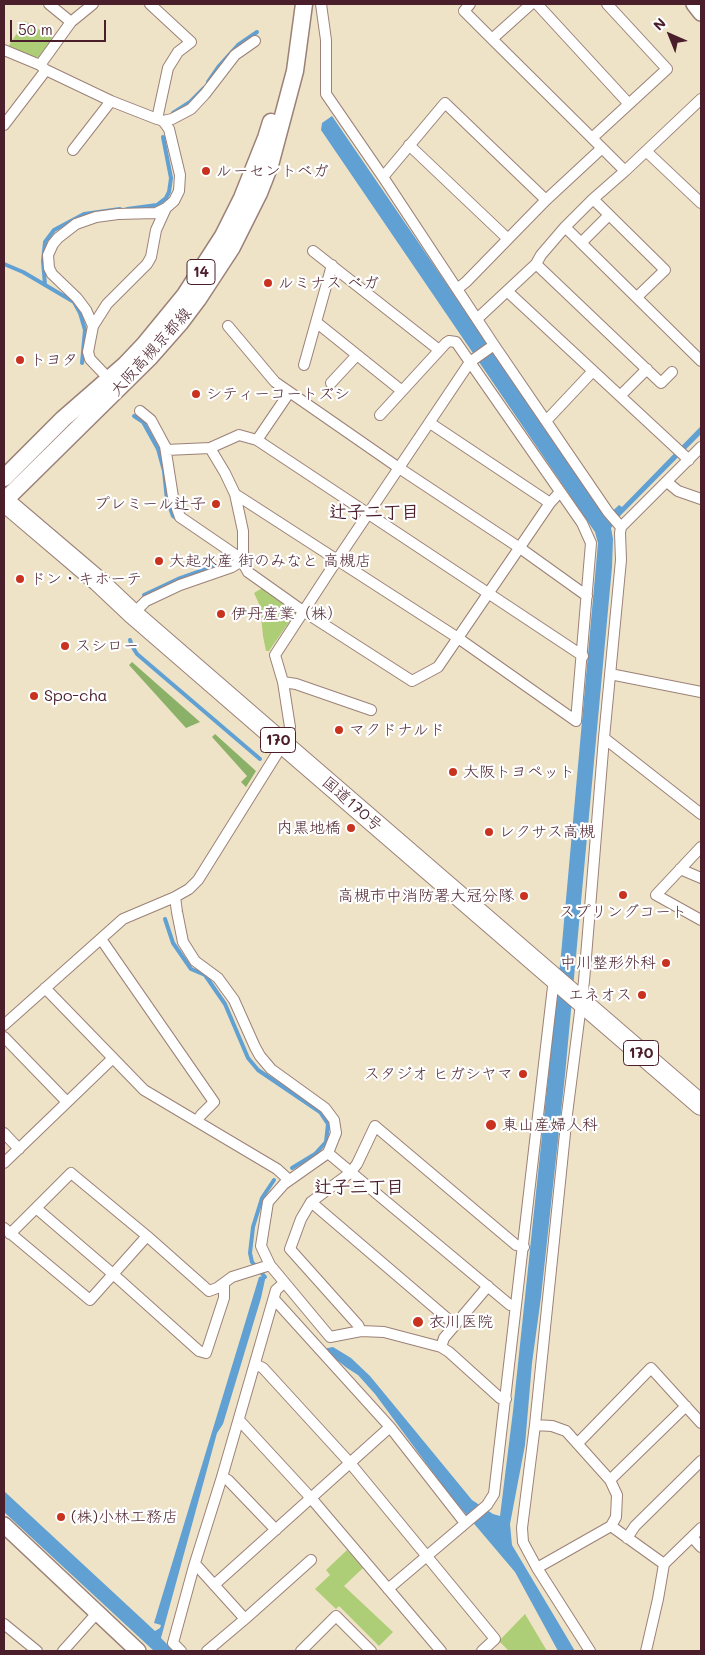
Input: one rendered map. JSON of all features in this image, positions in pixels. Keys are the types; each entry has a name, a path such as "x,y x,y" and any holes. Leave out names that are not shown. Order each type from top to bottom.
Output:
{"highway":[{"name":"国道170号","path":"4,501 701,1105"}],"main road":[{"name":"大阪高槻京都線","path":"4,478 63,419 144,345 185,295 223,236 242,198 266,138 285,72 294,4"},
{"name":"大阪高槻京都線","path":"4,501 150,357 198,299 232,247 259,193 270,165 295,72 304,4"}],"street":[{"path":"49,4 70,22"},
{"path":"4,125 43,67 70,22 93,4"},
{"path":"150,4 191,42 178,52 168,68 160,120"},
{"path":"322,4 326,40 326,94 477,319 492,347 546,421 608,512 620,524 621,560 584,981 567,1114 535,1425 522,1528 523,1542 537,1568 590,1651"},
{"path":"470,4 464,11 625,172"},
{"path":"492,39 531,4"},
{"path":"537,4 630,104"},
{"path":"592,138 667,69 607,4"},
{"path":"694,4 701,13"},
{"path":"160,120 172,119 191,109 235,55 255,41"},
{"path":"4,50 111,101 160,120 169,129 180,175 179,191 174,201 166,208 156,212 118,214 84,220 69,228 53,244 48,256 49,268 52,274 77,298 86,310 93,326"},
{"path":"477,319 536,264 541,255 565,227 593,199 625,172 701,99"},
{"path":"73,150 111,101"},
{"path":"383,177 444,103 546,200"},
{"path":"410,145 508,239"},
{"path":"457,289 546,200 602,148"},
{"path":"646,151 701,203"},
{"path":"593,199 665,270 638,297"},
{"path":"108,378 90,359 88,352 93,326 108,304 147,264 151,257 156,230 166,208"},
{"path":"581,243 609,215"},
{"path":"565,227 701,361"},
{"path":"313,251 439,350"},
{"path":"536,264 662,383 672,372"},
{"path":"304,365 332,265"},
{"path":"507,291 683,455"},
{"path":"316,322 402,391"},
{"path":"228,326 275,382 289,393 520,548 587,596"},
{"path":"235,494 458,638 576,721 583,656 591,543 582,523 472,360 459,344 453,341 446,343 380,415"},
{"path":"4,1025 123,919 175,897 189,889 198,880 283,744 290,726 283,682 275,656 303,611 472,360 492,347"},
{"path":"331,383 357,355"},
{"path":"620,396 647,369"},
{"path":"546,421 593,371"},
{"path":"257,440 289,393"},
{"path":"140,411 151,420 165,446 173,497 180,517 243,560"},
{"path":"430,423 550,503"},
{"path":"166,450 210,448 240,435 257,440 583,656"},
{"path":"620,524 667,482 683,455 701,447"},
{"path":"210,448 235,494 243,531 243,563 248,572 303,611 412,681 438,667 550,503 560,492"},
{"path":"667,482 678,491 701,499"},
{"path":"133,614 146,601 180,585 232,567 243,560"},
{"path":"610,674 701,692"},
{"path":"283,682 296,684 371,710"},
{"path":"604,738 701,814"},
{"path":"701,847 656,896 701,920"},
{"path":"680,869 701,878"},
{"path":"175,897 183,942 196,961 218,978 234,1000 260,1056 271,1069 325,1108 334,1120 336,1133 328,1153 289,1180 268,1202 261,1246 269,1266 330,1337 361,1331 384,1332 441,1347 500,1398 506,1399"},
{"path":"101,939 214,1102 197,1121"},
{"path":"388,1589 487,1505 494,1494 554,978"},
{"path":"45,988 144,1090 277,1169 289,1180"},
{"path":"4,1038 67,1102"},
{"path":"4,1163 113,1058"},
{"path":"361,1331 358,1324 290,1249 301,1219 311,1202 350,1173 357,1164 375,1126 516,1245 524,1247"},
{"path":"4,1133 19,1149"},
{"path":"328,1153 510,1305 515,1306"},
{"path":"147,1236 90,1300 7,1230 36,1208 71,1173 147,1236 209,1291 217,1288 232,1277 269,1266"},
{"path":"311,1202 455,1324"},
{"path":"36,1208 199,1351 206,1353 224,1298 224,1283"},
{"path":"181,1651 173,1643 194,1566 239,1420 276,1290 284,1283"},
{"path":"441,1347 444,1338 488,1286"},
{"path":"274,1300 390,1427 467,1522"},
{"path":"255,1364 263,1368 350,1463 495,1639 482,1651"},
{"path":"578,1443 651,1368 701,1423"},
{"path":"610,1480 686,1406"},
{"path":"239,1420 311,1498 440,1651"},
{"path":"535,1425 552,1426 566,1431 610,1480 617,1495 616,1517 611,1526 537,1568"},
{"path":"214,1585 390,1427"},
{"path":"627,1538 635,1526 701,1461"},
{"path":"222,1477 228,1480 276,1530"},
{"path":"4,1525 97,1612 130,1649"},
{"path":"611,1526 664,1564"},
{"path":"646,1651 664,1564 701,1528"},
{"path":"692,1537 701,1548"},
{"path":"207,1651 311,1560"},
{"path":"194,1566 198,1567 245,1619"},
{"path":"63,1651 97,1612"},
{"path":"301,1651 336,1616 370,1651"},
{"path":"4,1624 37,1651"}],"green space":[{"path":"25,21 53,38 39,57 35,58 8,47"},
{"path":"264,587 296,612 269,651 266,651 260,606 254,593"},
{"path":"132,662 200,722 186,728 129,665"},
{"path":"215,734 256,771 246,787 241,782 247,776 212,737"},
{"path":"347,1550 363,1568 344,1586 393,1632 379,1646 339,1606 336,1609 315,1589 330,1575 326,1570"},
{"path":"525,1614 547,1651 509,1651 499,1641"}],"water":[{"path":"332,116 606,517 619,505 622,507 701,426 701,434 620,516 611,528 613,539 612,567 565,1075 532,1363 525,1445 510,1524 512,1545 575,1651 558,1651 515,1572 448,1493 375,1394 358,1375 323,1349 333,1347 351,1358 370,1376 472,1500 493,1514 500,1516 513,1411 561,955 598,543 595,532 321,130 322,123"},
{"path":"266,1275 261,1298 223,1424 217,1433 161,1638 174,1651 154,1651 4,1512 4,1491 155,1631 160,1628 161,1625 154,1623 259,1277"}],"waterway":[{"path":"208,82 219,66 238,45 257,32"},
{"path":"173,113 190,102 204,88"},
{"path":"127,209 157,205 166,198 171,178 163,137"},
{"path":"45,285 43,261 45,242 54,230 84,214 120,209"},
{"path":"4,264 23,272 74,302 80,313 85,330 82,363"},
{"path":"134,416 143,422 158,449 164,471 167,500 173,516 177,519"},
{"path":"144,595 178,579 226,562 226,553 224,551"},
{"path":"130,640 137,654 260,759"},
{"path":"165,919 173,943 191,969 205,975 225,1004 248,1058 258,1070 320,1112 328,1124 326,1142 315,1154 292,1168"},
{"path":"265,1277 252,1262 250,1253 253,1227 262,1198 274,1180"}],"place":[{"name":"ルーセントベガ","path":"206,171"},
{"name":"ルミナス ベガ","path":"268,283"},
{"name":"トヨタ","path":"20,360"},
{"name":"シティーコートズシ","path":"196,394"},
{"name":"プレミール辻子","path":"216,504"},
{"name":"大起水産 街のみなと 高槻店","path":"159,561"},
{"name":"ドン・キホーテ","path":"20,579"},
{"name":"伊丹産業（株）","path":"221,614"},
{"name":"スシロー","path":"65,646"},
{"name":"Spo-cha","path":"34,696"},
{"name":"マクドナルド","path":"339,730"},
{"name":"大阪トヨペット","path":"453,772"},
{"name":"内黒地橋","path":"351,828"},
{"name":"レクサス高槻","path":"489,832"},
{"name":"スプリングコート","path":"623,895"},
{"name":"高槻市中消防署大冠分隊","path":"524,896"},
{"name":"中川整形外科","path":"666,963"},
{"name":"エネオス","path":"642,995"},
{"name":"スタジオ ヒガシヤマ","path":"523,1074"},
{"name":"東山産婦人科","path":"491,1125"},
{"name":"衣川医院","path":"418,1322"},
{"name":"(株)小林工務店","path":"61,1517"}],"district":[{"name":"辻子二丁目","path":"374,512"},
{"name":"辻子三丁目","path":"359,1187"}]}
